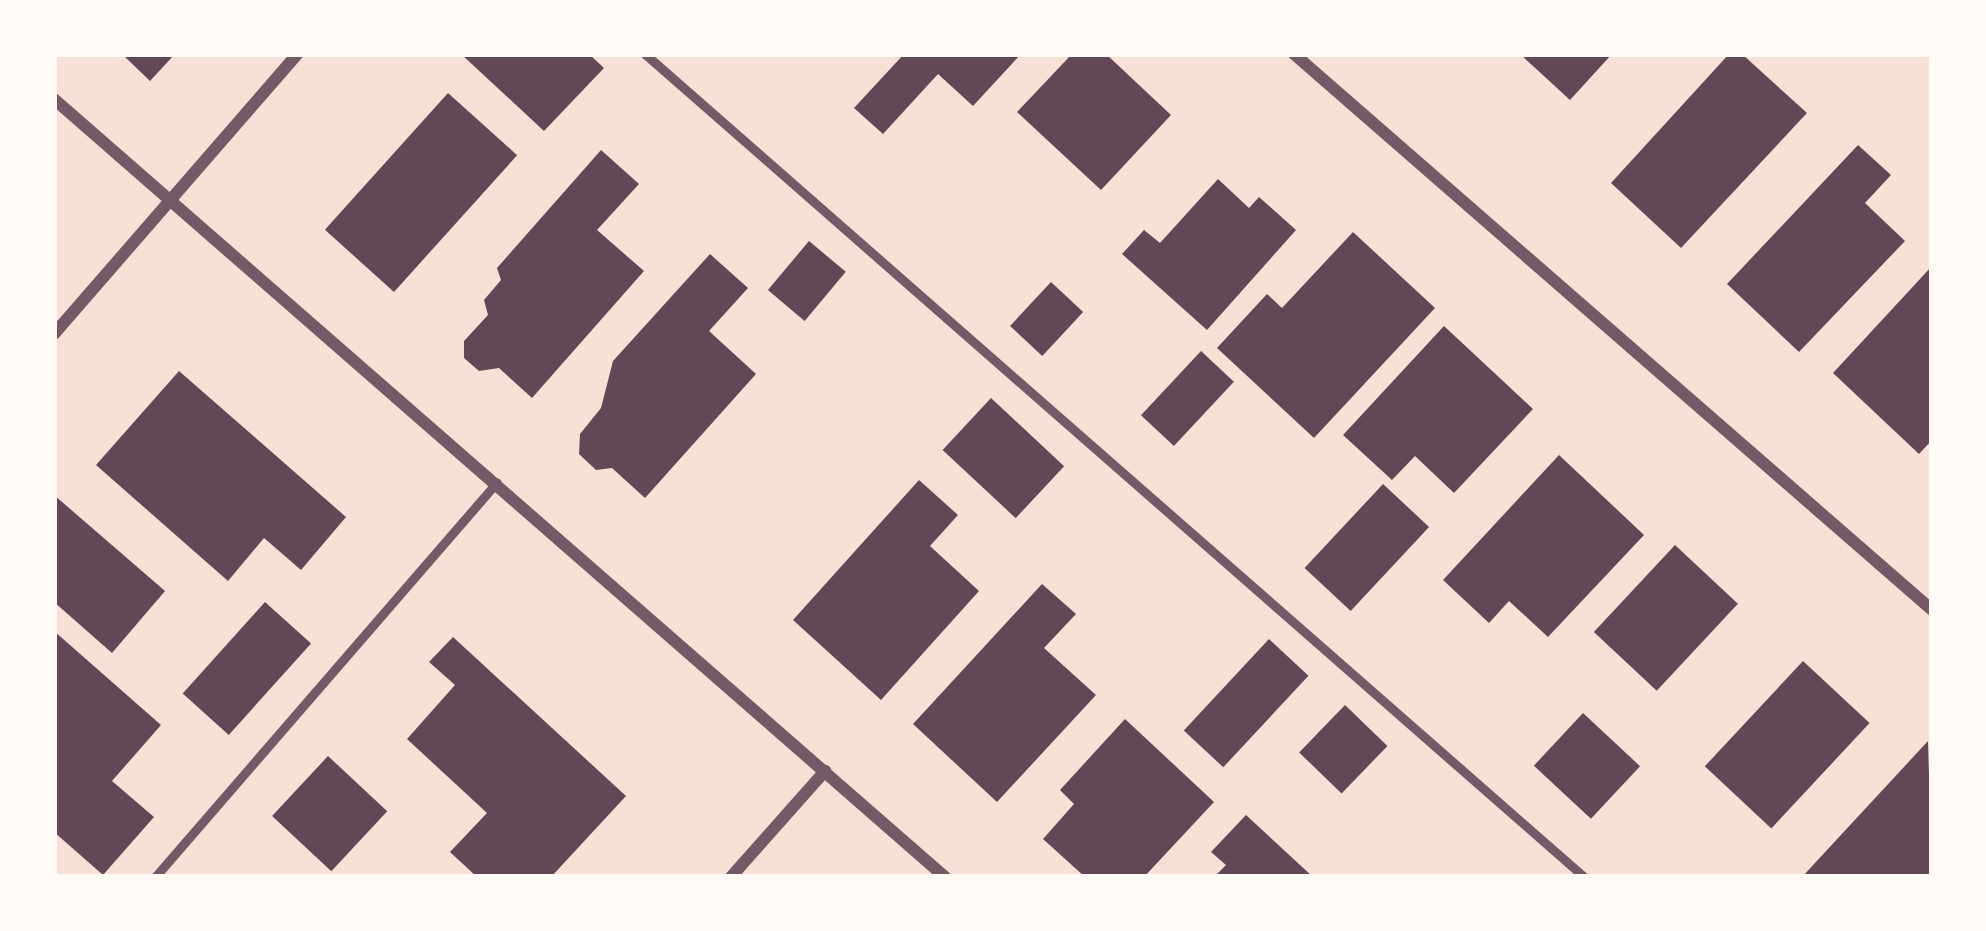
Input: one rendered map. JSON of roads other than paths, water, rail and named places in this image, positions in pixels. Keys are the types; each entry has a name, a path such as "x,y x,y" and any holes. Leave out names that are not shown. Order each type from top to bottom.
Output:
{"street":[{"path":"54,334 297,54"},
{"path":"1294,54 1932,610"},
{"path":"54,99 945,877"},
{"path":"731,877 825,771"}],"lane":[{"path":"645,54 1584,877"},
{"path":"155,877 498,482"}]}
